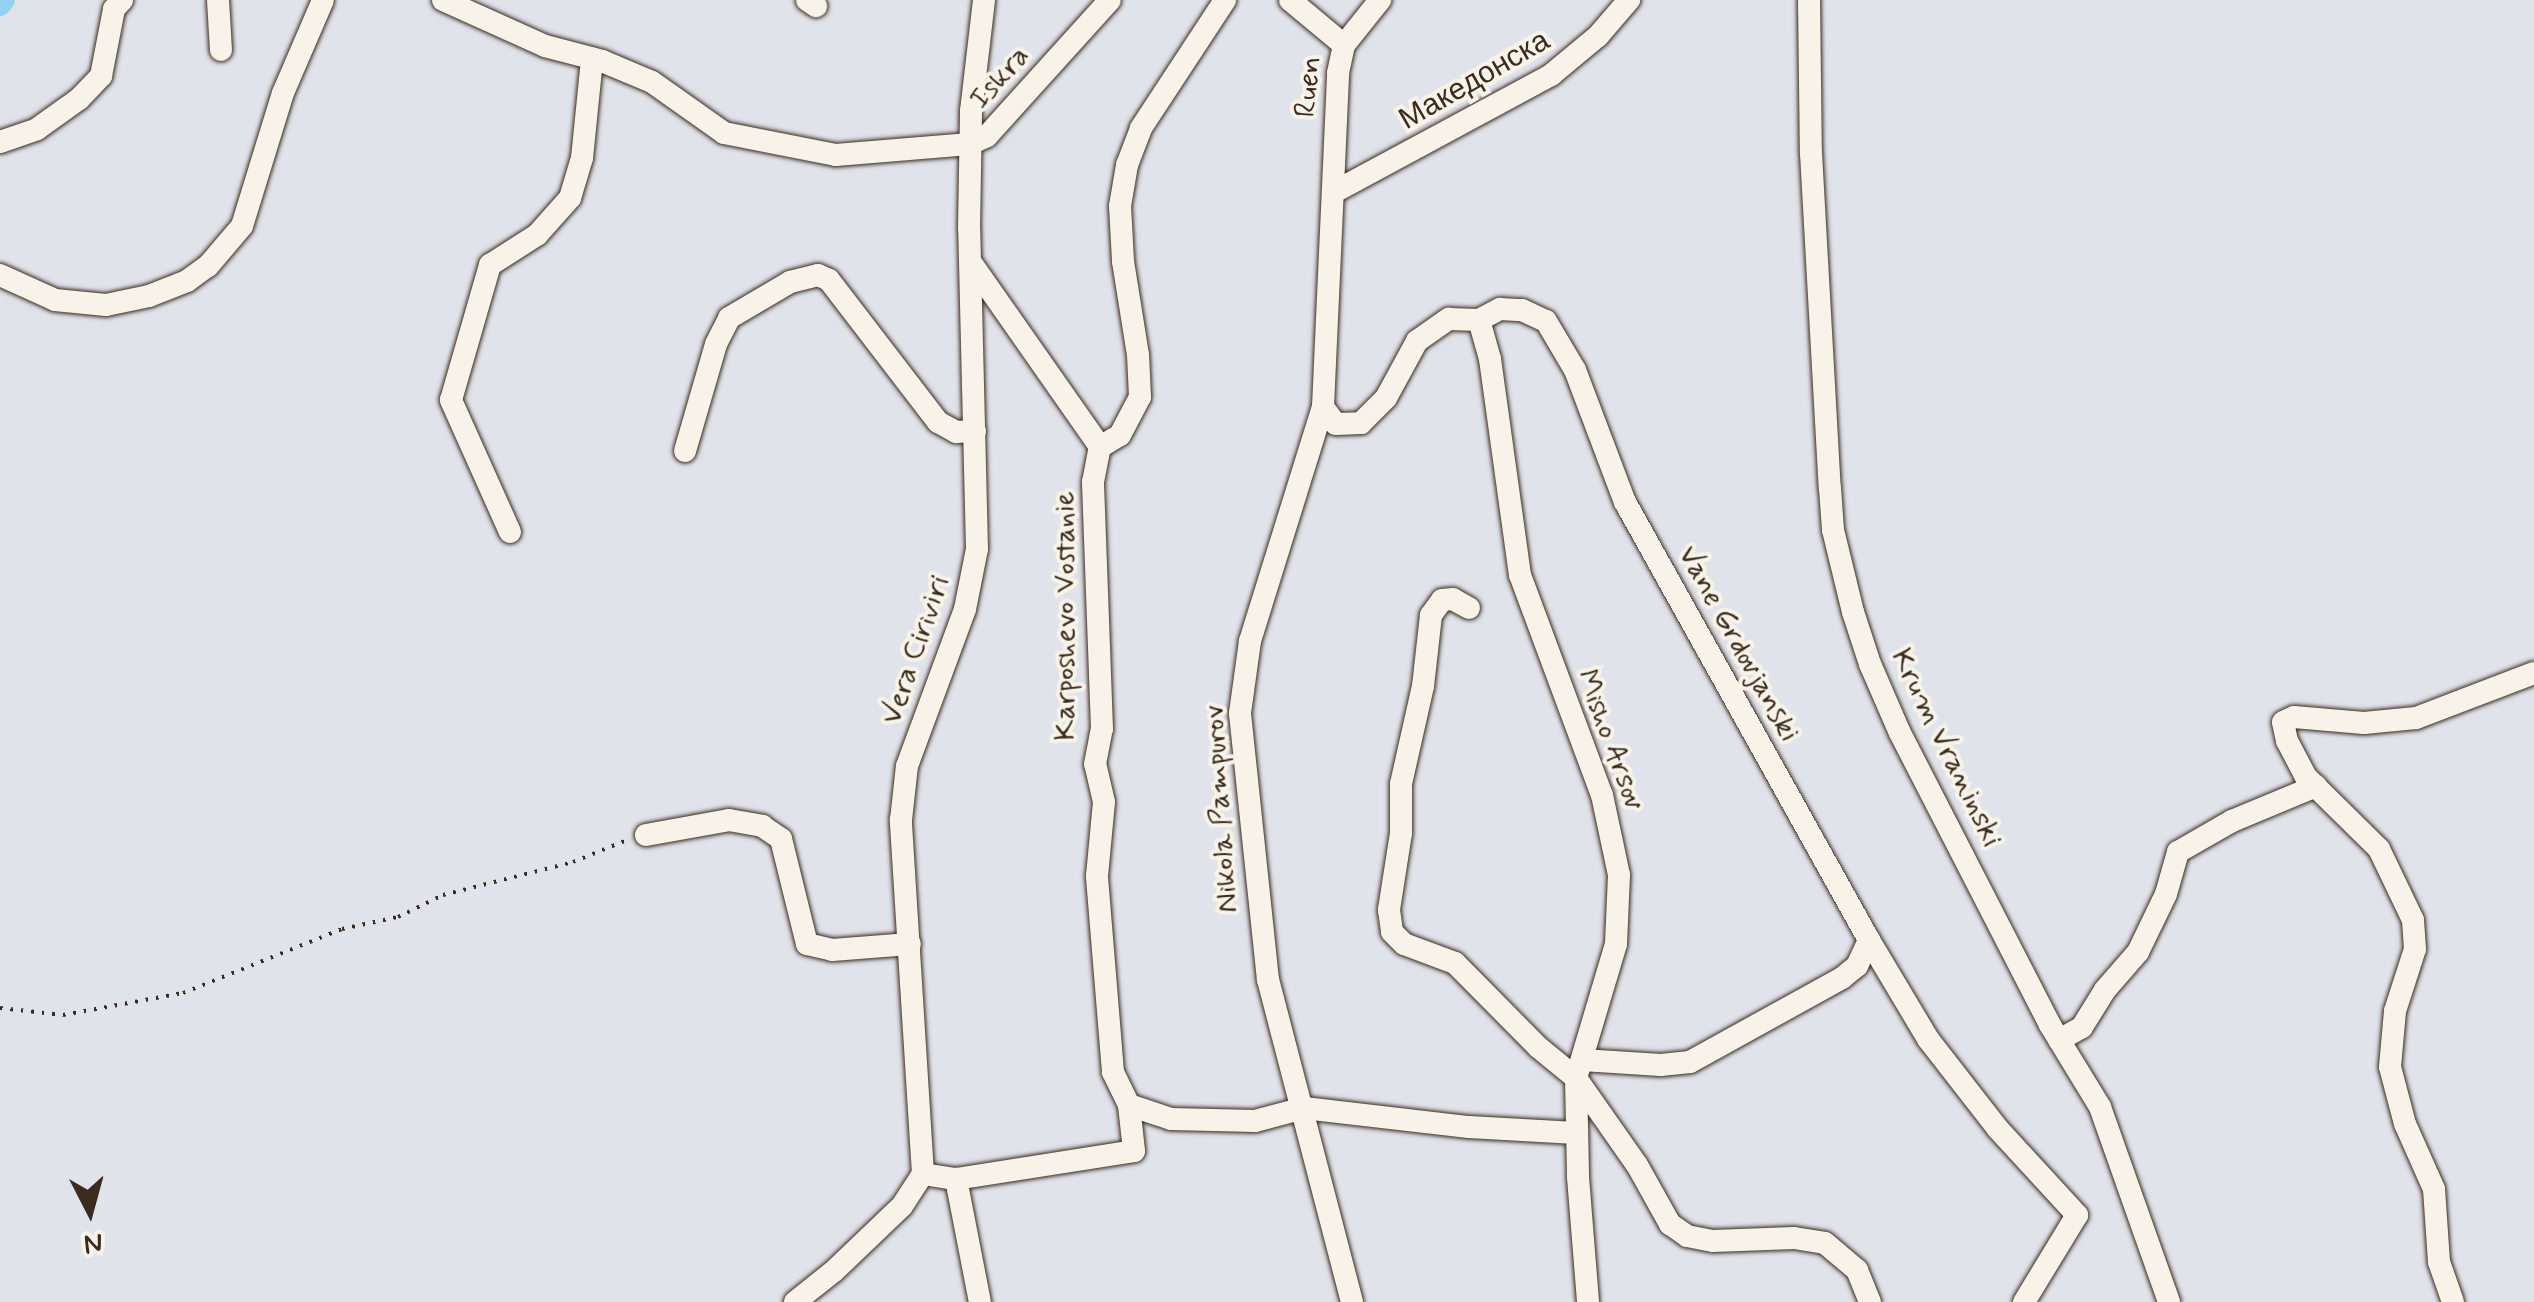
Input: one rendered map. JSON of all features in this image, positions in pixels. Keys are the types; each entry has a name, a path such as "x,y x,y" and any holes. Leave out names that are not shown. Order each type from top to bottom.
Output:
{"street":[{"path":"0,142 37,128 79,99 101,76 114,9 122,0"},
{"path":"218,0 222,50"},
{"path":"0,276 55,300 106,305 148,296 208,266 242,226 282,92 318,8 345,0"},
{"path":"442,0 545,46 652,82 724,133 757,143 836,155 970,144"},
{"name":"Vera Ciriviri","path":"923,1174 902,789 973,582 978,523 970,144 984,0"},
{"name":"Iskra","path":"970,144 987,136 1010,114 1110,0"},
{"path":"971,261 989,294 1100,447 1120,435 1140,398 1138,355 1122,261 1120,206 1126,165 1142,128 1225,0"},
{"path":"1290,0 1344,44"},
{"name":"Ruen","path":"1334,192 1338,73 1344,44 1380,0"},
{"name":"Македонска","path":"1334,192 1551,75 1598,36 1629,0"},
{"name":"Krum Vraninski","path":"1809,0 1811,154 1830,488 1841,565 1870,664 1900,734 2059,1040 2112,1132 2169,1302"},
{"path":"510,532 451,400 490,266 537,235 570,198 582,158 592,59"},
{"name":"Nikola Pampurov","path":"1334,192 1323,407 1250,642 1240,713 1268,980 1352,1302"},
{"path":"685,451 716,344 729,318 790,282 818,275 829,280 938,422 956,432 975,432"},
{"name":"Vane Grdovjanski","path":"1323,407 1336,424 1361,423 1386,398 1404,360 1432,328 1449,319 1479,320 1500,309 1522,310 1546,321 1561,342 1602,431 1625,502 1869,940 1928,1039 1998,1129 2077,1215 2024,1302"},
{"name":"Misho Arsov","path":"1479,320 1490,359 1520,575 1602,795 1619,875 1616,944 1579,1069 1576,1133 1588,1302"},
{"name":"Karposhevo Vostanie","path":"956,1179 1134,1151 1129,1105 1113,1072 1096,876 1104,802 1095,764 1102,702 1092,526 1100,447"},
{"path":"1469,608 1453,599 1442,600 1431,615 1423,686 1409,732 1389,922 1404,944 1456,963 1538,1047 1579,1069 1670,1224 1687,1236 1713,1241 1794,1238 1825,1243 1857,1270 1870,1302"},
{"path":"2453,1302 2439,1262 2434,1189 2405,1124 2390,1066 2396,1011 2415,949 2412,920 2379,849 2316,786 2287,741 2283,722 2294,717 2364,722 2416,718 2534,674"},
{"path":"2059,1040 2082,1028 2105,990 2138,952 2166,894 2178,852 2232,822 2316,786"},
{"path":"646,836 729,820 762,826 781,839 807,944 832,950 910,944"},
{"path":"1579,1069 1690,1062 1842,978 1856,966 1869,940"},
{"path":"1129,1105 1171,1120 1255,1121 1304,1108 1469,1127 1576,1133"},
{"path":"795,1302 834,1272 902,1206 923,1174 956,1179 980,1302"}],"path":[{"path":"0,1008 63,1015 183,992 342,928 398,917 442,895 516,879 572,862 612,843 646,836"}],"waterway":[{"path":"0,5 4,0"}]}
